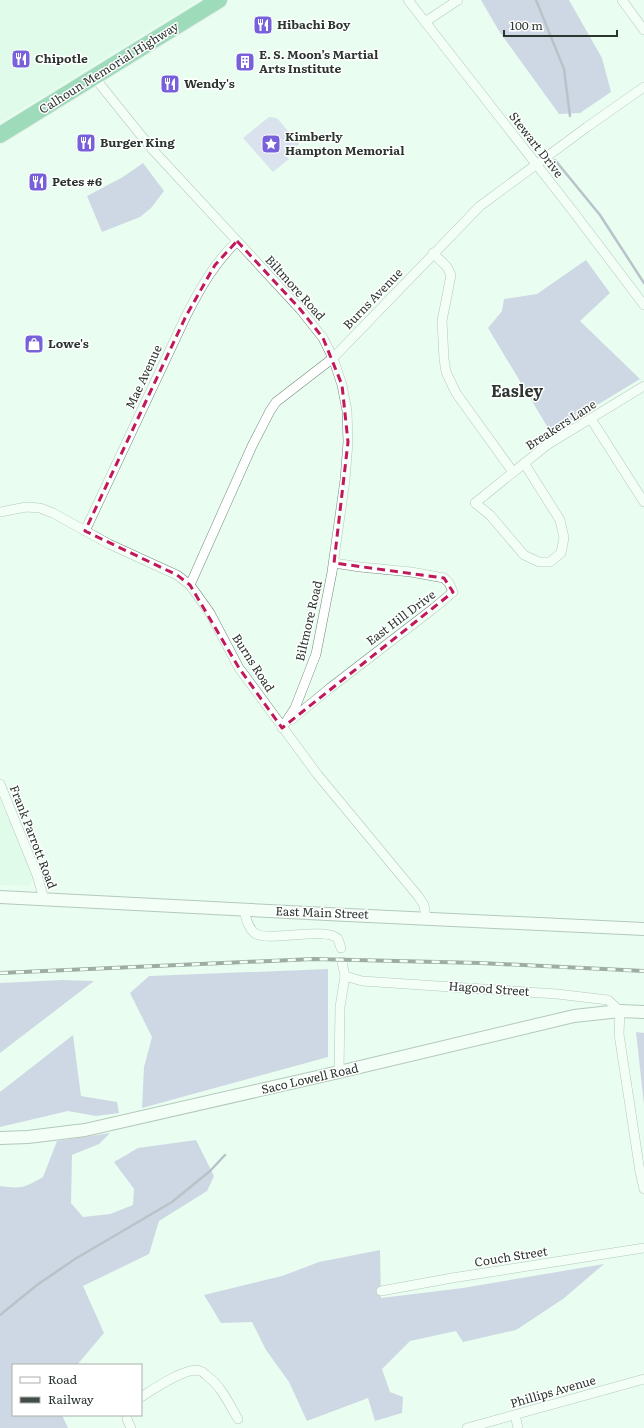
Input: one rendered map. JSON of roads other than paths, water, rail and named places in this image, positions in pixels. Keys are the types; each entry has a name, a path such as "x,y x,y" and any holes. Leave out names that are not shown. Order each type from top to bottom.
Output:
{"highway":[{"name":"Calhoun Memorial Highway","path":"0,135 219,0"}],"street":[{"name":"Stewart Drive","path":"408,0 644,305"},
{"path":"425,22 458,0"},
{"path":"622,0 644,30"},
{"name":"Biltmore Road","path":"94,77 152,149 300,309 323,338 333,358 342,385 346,411 348,442 345,480 334,563 316,654 295,708 282,728"},
{"name":"Burns Avenue","path":"190,585 252,446 270,410 276,402 333,358 480,206 644,87"},
{"name":"Mae Avenue","path":"86,531 189,310 215,265 237,241"},
{"path":"433,254 447,267 451,275 442,321 446,372 456,393 513,472"},
{"name":"Breakers Lane","path":"524,463 560,520 564,538 562,553 550,562 539,562 524,555 490,515 475,503 524,463 547,445 644,386"},
{"path":"591,419 644,502"},
{"name":"Burns Road","path":"0,512 26,507 40,508 53,513 110,544 177,575 190,585 210,613 239,668 317,774 418,896 424,905 426,918"},
{"name":"East Hill Drive","path":"282,728 306,707 453,592 449,583 444,578 411,572 334,563"},
{"name":"Frank Parrott Road","path":"0,784 37,875 44,899"},
{"name":"East Main Street","path":"0,897 644,929"},
{"path":"244,910 250,928 256,934 265,936 311,934 334,936 338,940 341,948"},
{"path":"340,1072 340,1007 345,976 342,962"},
{"name":"Hagood Street","path":"345,976 362,981 557,994 608,1000 620,1011"},
{"path":"644,1012 620,1011 620,1034 640,1172 644,1189"},
{"name":"Saco Lowell Road","path":"0,1138 28,1137 85,1130 340,1072 574,1016 620,1011"},
{"name":"Couch Street","path":"381,1291 644,1248"},
{"path":"142,1396 158,1386 190,1370 200,1370 215,1382 238,1419"},
{"name":"Phillips Avenue","path":"468,1428 644,1379"},
{"path":"515,1415 518,1428"},
{"path":"127,1416 132,1428"}],"waterway":[{"path":"536,0 564,69 570,116"},
{"path":"555,160 600,215 644,283"},
{"path":"0,1315 37,1285 75,1259 172,1202 210,1171 225,1155"}],"railway":[{"path":"0,973 313,959 480,963 644,971"}],"place":[{"name":"Hibachi Boy","path":"263,25"},
{"name":"Chipotle","path":"21,59"},
{"name":"E. S. Moon’s Martial Arts Institute","path":"245,62"},
{"name":"Wendy's","path":"170,84"},
{"name":"Burger King","path":"86,143"},
{"name":"Kimberly Hampton Memorial","path":"271,144"},
{"name":"Petes #6","path":"38,182"},
{"name":"Lowe's","path":"34,344"}],"district":[{"name":"Easley","path":"517,391"}]}
